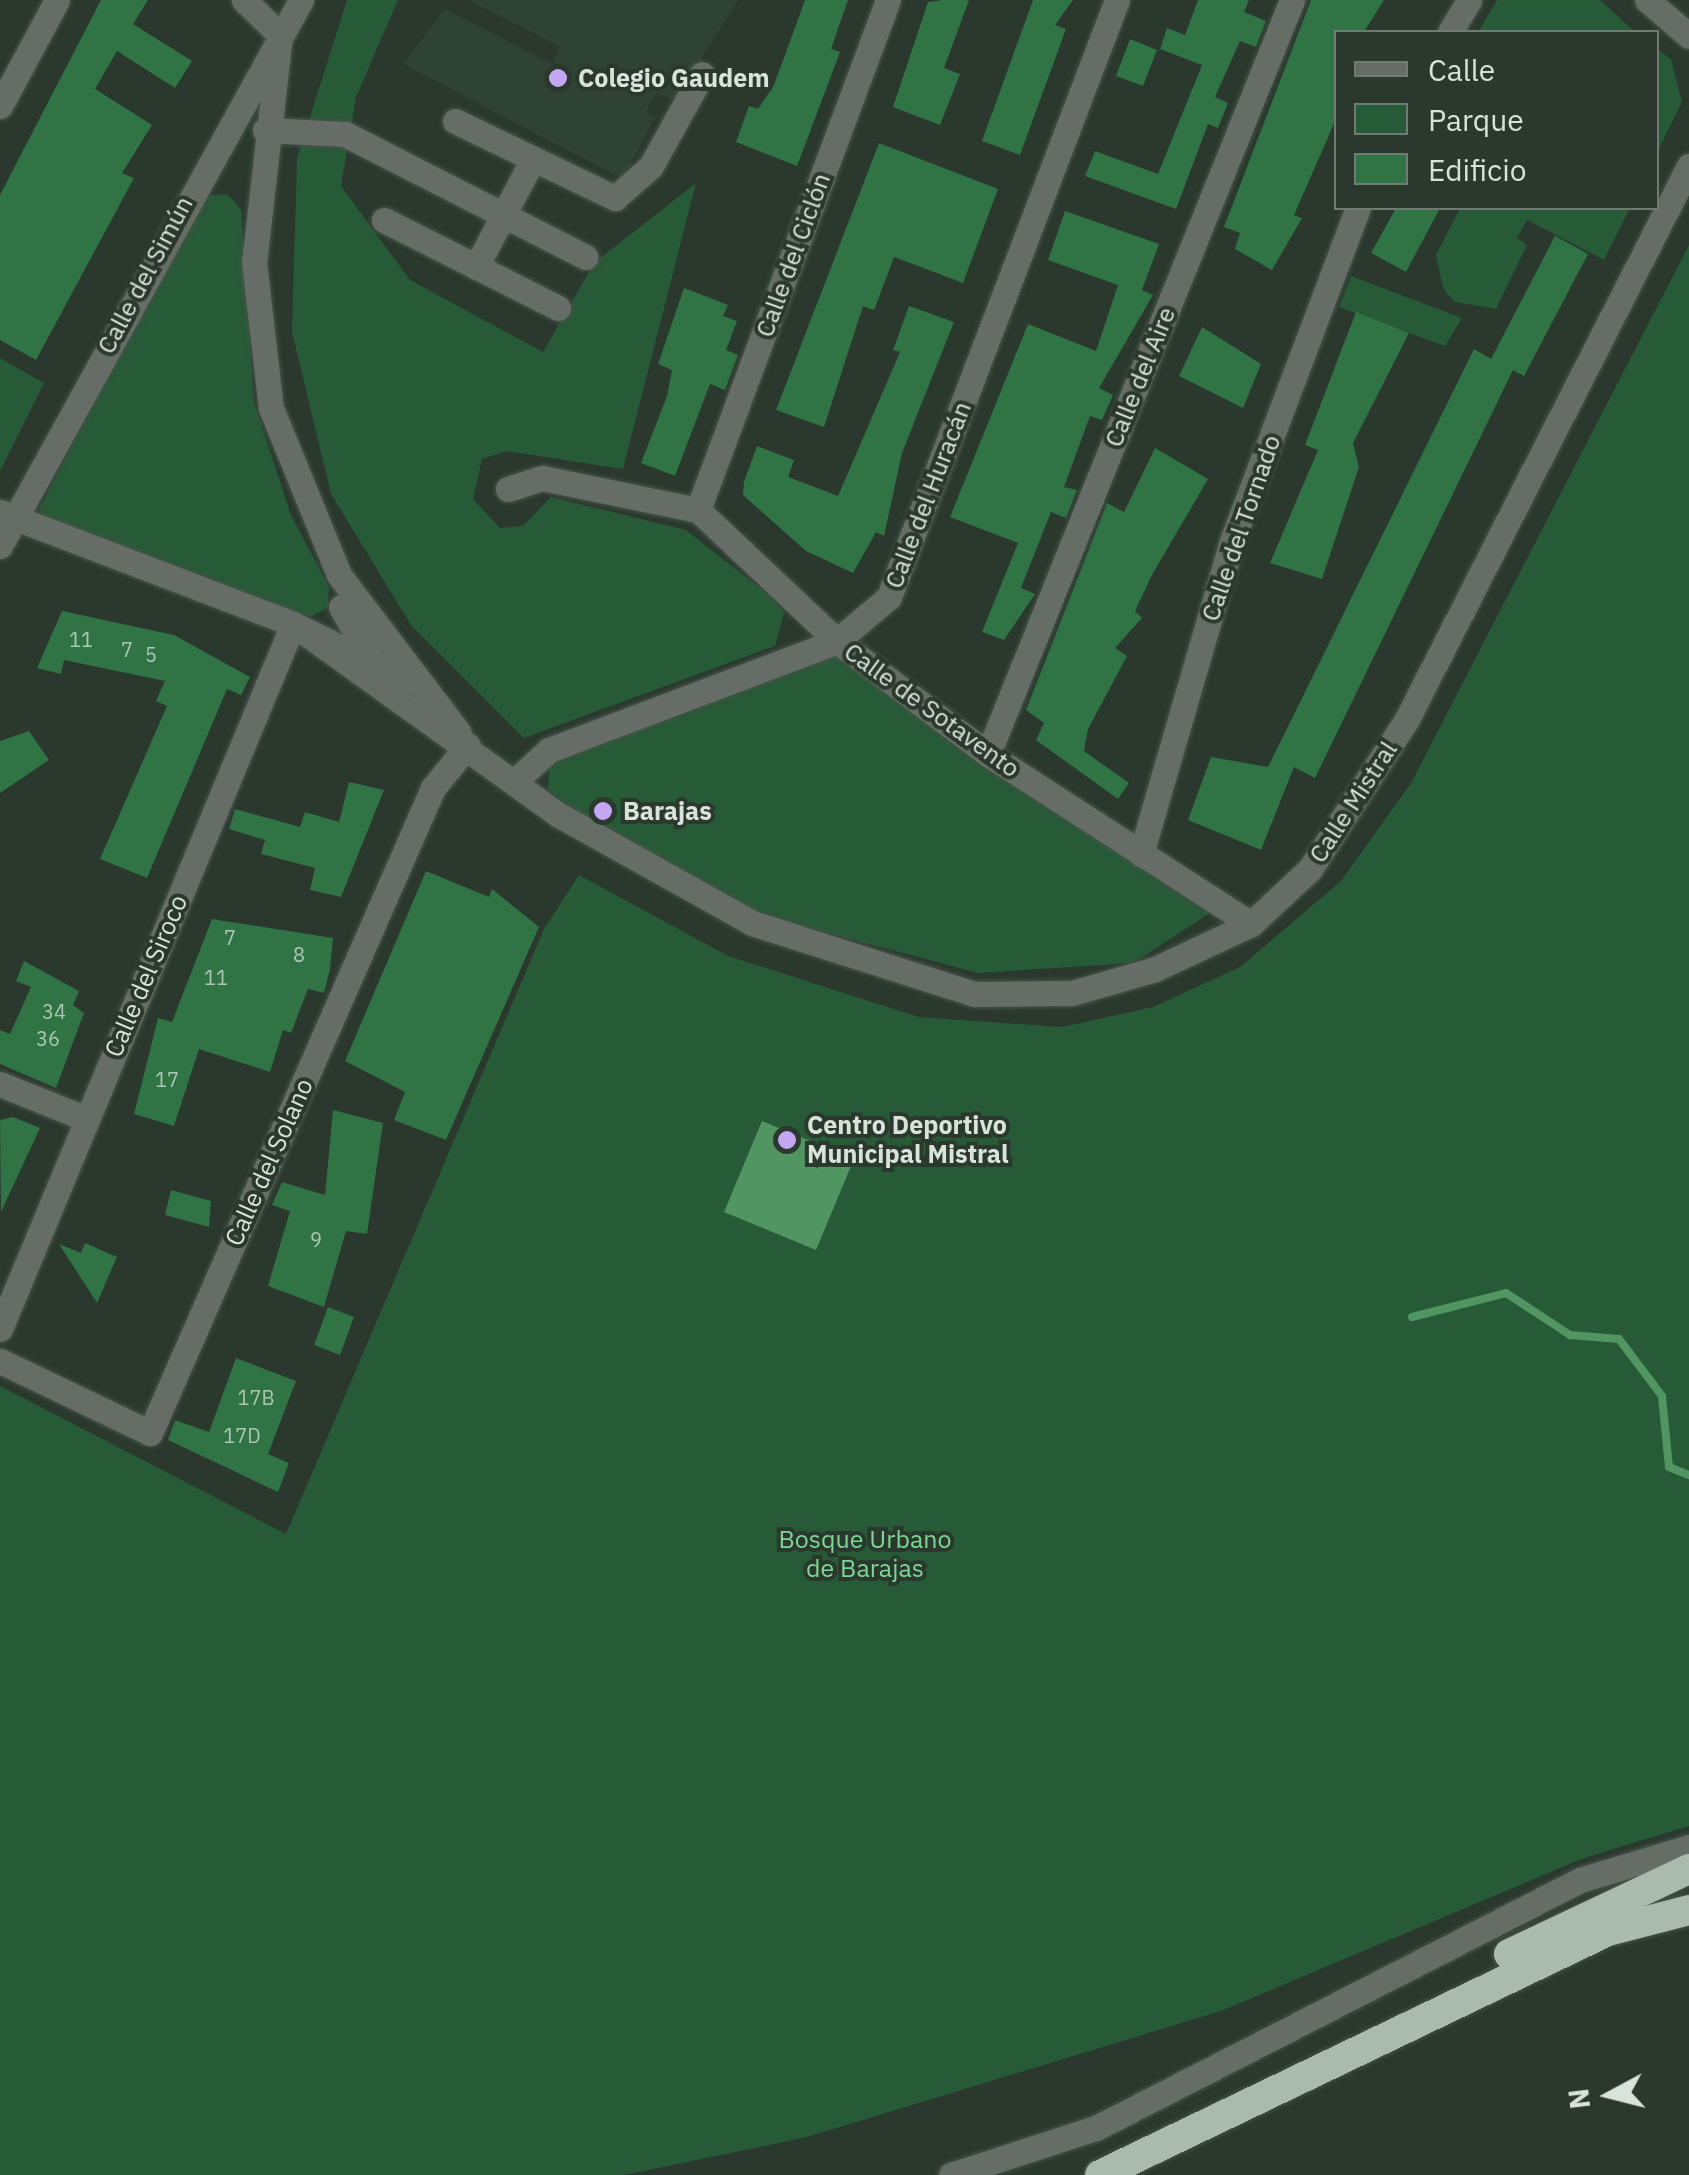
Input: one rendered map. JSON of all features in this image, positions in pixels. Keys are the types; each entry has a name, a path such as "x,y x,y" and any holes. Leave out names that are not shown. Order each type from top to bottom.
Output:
{"highway":[{"path":"1278,2089 1475,1971 1689,1870"},
{"path":"1100,2175 1608,1931 1689,1910"}],"street":[{"path":"0,106 57,0"},
{"path":"244,0 280,34 265,130 256,321 276,424 338,575 468,745"},
{"name":"Calle del Simún","path":"0,546 7,515 301,0"},
{"name":"Calle del Ciclón","path":"698,510 888,0"},
{"name":"Calle del Huracán","path":"516,780 550,750 837,641 889,597 1117,0"},
{"name":"Calle del Aire","path":"988,754 1292,0"},
{"path":"1451,30 1469,0"},
{"path":"1647,0 1689,36"},
{"path":"455,121 616,198 652,166 702,74"},
{"path":"265,130 345,134 584,257"},
{"path":"476,267 534,159"},
{"name":"Calle Mistral","path":"468,745 590,835 752,923 975,994 1072,994 1251,924 1310,869 1406,719 1689,166"},
{"name":"Calle del Tornado","path":"1141,854 1232,541 1357,210"},
{"path":"384,220 558,308"},
{"path":"508,489 542,478 698,510"},
{"name":"Calle de Sotavento","path":"698,510 837,641 988,754 1251,924"},
{"path":"7,515 293,624 371,658 428,692"},
{"path":"338,575 341,607 390,696"},
{"path":"293,624 321,629 341,607"},
{"path":"293,624 390,696 468,745"},
{"name":"Calle del Siroco","path":"0,1328 293,624"},
{"name":"Calle del Solano","path":"0,1361 150,1434 433,788 468,745"},
{"path":"0,1084 87,1119"},
{"path":"951,2175 1096,2128 1580,1880 1689,1848"}],"shaded area":[{"name":"Colegio Gaudem","path":"469,0 738,0 675,101 656,93 646,112 655,117 623,179 403,64 445,9 552,64 560,47"},
{"path":"762,1121 854,1159 816,1250 724,1212"}],"green space":[{"path":"347,0 398,0 356,97 341,186 410,280 543,352 594,263 696,183 623,469 507,451 482,459 473,499 500,528 523,526 551,497 686,530 773,598 784,613 775,646 524,738 411,625 331,494 292,332 297,158"},
{"path":"1497,0 1600,0 1633,30 1479,30"},
{"path":"1659,50 1671,59 1682,102 1659,149"},
{"path":"227,194 241,209 254,402 291,515 329,587 328,608 310,617 152,563 43,519 39,509 202,196"},
{"path":"1459,210 1629,210 1604,260 1527,220 1517,238 1527,245 1496,309 1454,302 1443,288 1436,255"},
{"name":"Bosque Urbano de Barajas","path":"1689,245 1689,1826 1584,1858 1221,2011 807,2137 625,2175 0,2175 0,1386 286,1534 544,929 579,875 728,956 919,1017 1062,1027 1153,1007 1240,967 1341,881 1411,783"},
{"path":"1351,276 1462,318 1445,346 1339,307"},
{"path":"0,358 44,383 0,471"},
{"path":"837,641 1221,906 1133,963 978,973 752,913 607,835 548,790 549,764"}],"building":[{"path":"101,0 148,0 133,24 192,61 175,88 117,51 95,89 152,125 122,173 134,178 36,360 0,340 0,195"},
{"path":"805,0 848,0 831,49 840,52 797,166 736,142 749,106 758,109 774,85"},
{"path":"969,0 944,68 960,74 940,125 893,107 928,2"},
{"path":"1033,0 1073,0 1055,25 1066,29 1020,155 982,141"},
{"path":"1198,0 1249,0 1244,12 1266,21 1256,47 1240,41 1215,97 1228,103 1218,128 1208,124 1176,209 1085,176 1095,151 1158,174 1202,65 1160,49 1167,28 1185,35"},
{"path":"1311,0 1384,0 1365,30 1334,30 1334,124 1294,215 1302,218 1272,270 1235,249 1240,233 1224,227"},
{"path":"1130,39 1157,50 1143,86 1116,76"},
{"path":"879,143 998,189 963,283 894,257 874,310 863,306 824,427 776,410"},
{"path":"1395,210 1439,210 1406,272 1371,253"},
{"path":"1065,211 1159,244 1142,290 1153,295 1099,388 1113,395 1102,420 1090,416 1064,487 1077,490 1066,518 1051,512 1021,588 1035,594 1004,640 982,632 1018,543 950,517 1028,324 1096,351 1118,285 1048,260"},
{"path":"1555,236 1588,254 1524,376 1513,370 1315,778 1294,767 1261,850 1188,820 1211,757 1268,767 1474,349 1491,359"},
{"path":"684,288 728,305 723,316 737,321 726,350 738,355 725,390 710,384 675,476 641,463 667,396 672,370 658,364"},
{"path":"909,306 954,322 902,453 884,536 876,532 853,573 806,551 743,495 744,482 757,446 794,460 788,477 838,496 900,352 893,350"},
{"path":"1356,312 1409,333 1353,443 1359,467 1322,579 1270,563 1318,450 1305,445"},
{"path":"1202,327 1261,364 1243,408 1179,376"},
{"path":"1155,448 1208,479 1152,575 1135,611 1142,618 1115,648 1127,656 1088,729 1084,751 1129,783 1118,799 1036,740 1044,723 1026,710 1107,503 1124,512"},
{"path":"62,611 174,635 250,677 241,695 227,689 147,878 100,859 167,706 156,701 165,681 64,660 61,674 37,668"},
{"path":"29,731 49,760 0,793 0,741"},
{"path":"349,782 384,790 341,897 310,890 315,868 261,854 265,840 229,829 235,809 300,827 305,812 339,822"},
{"path":"426,871 489,897 492,889 539,927 446,1140 394,1120 405,1092 345,1061"},
{"path":"212,919 333,938 330,969 324,993 308,989 291,1033 283,1030 270,1072 199,1049 174,1126 134,1114 158,1018 172,1022"},
{"path":"24,961 79,991 73,1005 84,1013 56,1088 0,1064 0,1030 10,1034 31,987 16,981"},
{"path":"333,1110 383,1123 367,1234 346,1231 324,1307 268,1286 290,1211 272,1205 282,1182 325,1195"},
{"path":"13,1117 40,1128 1,1212 0,1120"},
{"path":"171,1190 211,1201 209,1227 165,1215"},
{"path":"85,1243 117,1257 97,1303 59,1244 81,1253"},
{"path":"328,1307 354,1317 340,1355 314,1345"},
{"path":"236,1358 296,1381 268,1454 289,1463 278,1492 168,1440 175,1420 209,1432"}],"waterway":[{"path":"1412,1317 1506,1293 1570,1335 1619,1339 1662,1396 1669,1467 1689,1475"}],"place":[{"name":"Colegio Gaudem","path":"558,78"},
{"name":"Barajas","path":"603,811"},
{"name":"Centro Deportivo Municipal Mistral","path":"787,1140"}]}
